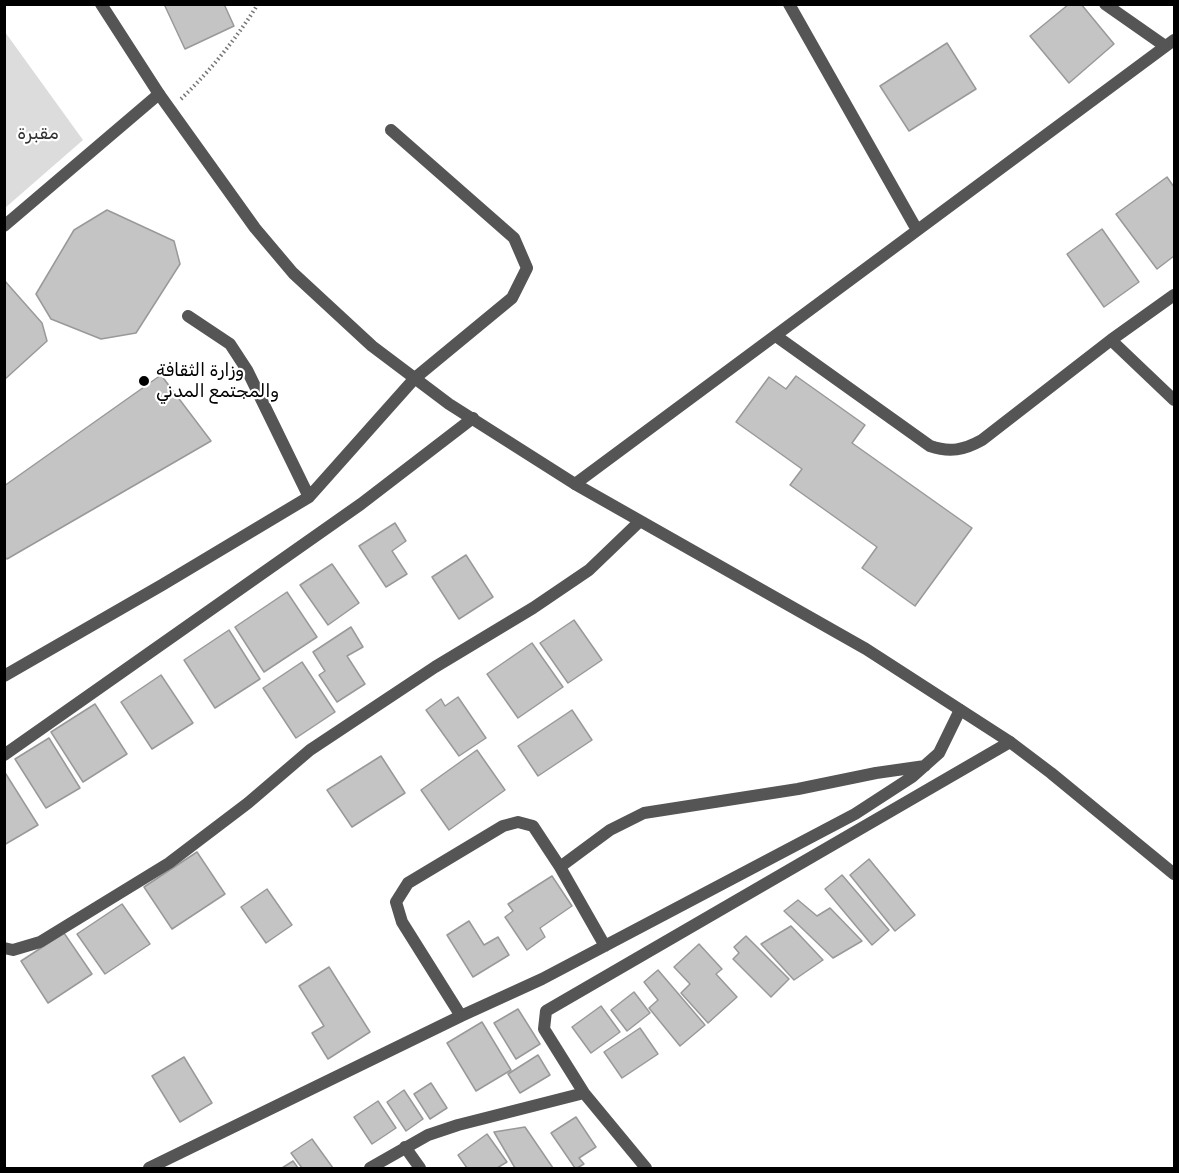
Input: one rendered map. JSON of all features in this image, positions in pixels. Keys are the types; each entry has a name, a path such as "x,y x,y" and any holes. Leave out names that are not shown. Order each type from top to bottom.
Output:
{"street":[{"path":"101,4 159,94 255,228 294,273 372,346 473,418 575,484 866,650 1010,742 1052,773 1174,874"},
{"path":"789,4 917,230"},
{"path":"575,484 1170,43 1105,4"},
{"path":"4,226 159,94"},
{"path":"4,676 309,497 416,378 512,298 527,268 514,238 391,130"},
{"path":"776,336 930,446 954,451 968,448 982,440 1111,340 1174,295"},
{"path":"188,316 230,344 247,370 309,497"},
{"path":"1111,340 1174,400"},
{"path":"4,754 361,504 473,418"},
{"path":"4,948 13,950 40,942 169,863 248,803 310,750 435,667 589,570 639,522"},
{"path":"149,1168 542,979 855,814 912,777 939,753 960,710"},
{"path":"646,1168 584,1093 544,1029 546,1011 1010,742"},
{"path":"560,867 610,830 644,813 925,766"},
{"path":"461,1016 402,922 396,902 408,883 503,826 518,822 532,826 560,867 605,946"},
{"path":"370,1168 428,1135 458,1125 584,1093"},
{"path":"405,1147 420,1168"}],"path":[{"path":"170,110 208,73 243,28 258,4"}],"green space":[{"name":"مقبرة","path":"5,32 83,140 4,208"}],"building":[{"path":"164,4 224,4 234,26 185,49"},
{"path":"1069,4 1081,4 1114,44 1069,83 1030,36"},
{"path":"947,43 976,89 909,131 880,86"},
{"path":"1167,177 1174,187 1174,256 1157,269 1116,214"},
{"path":"107,210 174,241 180,264 136,333 101,339 51,319 36,294 74,230"},
{"path":"1102,229 1139,282 1104,307 1067,254"},
{"path":"4,280 42,323 47,341 4,380"},
{"path":"161,375 211,441 7,559 4,556 4,486"},
{"path":"796,376 865,425 852,443 972,528 915,606 862,568 877,547 790,485 802,469 736,422 769,377 786,389"},
{"path":"395,523 406,541 392,551 407,574 386,587 359,546"},
{"path":"466,555 493,597 459,619 432,577"},
{"path":"332,564 359,603 328,625 300,585"},
{"path":"287,592 317,637 264,672 235,627"},
{"path":"574,620 602,660 568,683 540,643"},
{"path":"351,627 363,647 347,656 365,684 337,702 319,675 325,671 313,652"},
{"path":"229,630 260,679 215,708 184,660"},
{"path":"532,643 563,687 518,718 487,674"},
{"path":"302,662 335,712 296,738 263,688"},
{"path":"161,675 193,723 152,749 121,702"},
{"path":"458,697 486,738 459,756 426,710 441,699 445,706"},
{"path":"95,704 127,754 83,782 51,732"},
{"path":"572,710 592,740 538,776 518,746"},
{"path":"49,738 80,788 46,808 15,759"},
{"path":"477,750 505,790 449,830 421,790"},
{"path":"381,756 405,793 352,827 327,790"},
{"path":"4,771 38,825 4,845"},
{"path":"197,852 225,894 172,929 144,887"},
{"path":"869,859 915,915 895,931 850,875"},
{"path":"842,875 889,930 872,945 825,889"},
{"path":"552,876 572,906 540,928 545,937 527,950 505,917 513,911 508,904"},
{"path":"267,889 292,925 266,943 241,907"},
{"path":"798,900 817,916 830,908 862,941 833,958 784,911"},
{"path":"122,904 150,944 105,974 77,934"},
{"path":"469,921 484,945 498,937 509,955 473,977 447,935"},
{"path":"791,926 823,960 794,980 761,944"},
{"path":"64,933 92,974 48,1003 21,961"},
{"path":"746,936 789,979 771,997 733,959 739,953 734,947"},
{"path":"699,944 722,969 716,974 737,997 708,1023 681,993 690,984 674,967"},
{"path":"329,967 370,1032 328,1059 312,1033 324,1026 299,986"},
{"path":"658,970 705,1025 680,1046 649,1008 658,1000 644,982"},
{"path":"634,992 650,1013 627,1031 611,1010"},
{"path":"601,1006 620,1032 591,1053 572,1027"},
{"path":"518,1009 540,1044 516,1059 494,1023"},
{"path":"482,1022 511,1070 476,1091 447,1043"},
{"path":"640,1028 658,1054 622,1078 604,1052"},
{"path":"538,1055 550,1075 520,1093 508,1074"},
{"path":"184,1057 212,1103 180,1122 152,1076"},
{"path":"431,1083 447,1108 430,1119 414,1094"},
{"path":"404,1090 423,1119 406,1131 387,1102"},
{"path":"378,1101 396,1128 372,1144 354,1117"},
{"path":"576,1117 596,1147 579,1158 584,1164 575,1168 551,1133"},
{"path":"525,1127 553,1168 515,1168 494,1132"},
{"path":"487,1134 507,1162 497,1168 467,1168 458,1155"},
{"path":"312,1139 333,1168 302,1168 291,1153"},
{"path":"293,1161 298,1168 282,1168"}],"place":[{"name":"وزارة الثقافة والمجتمع المدني","path":"144,381"}]}
